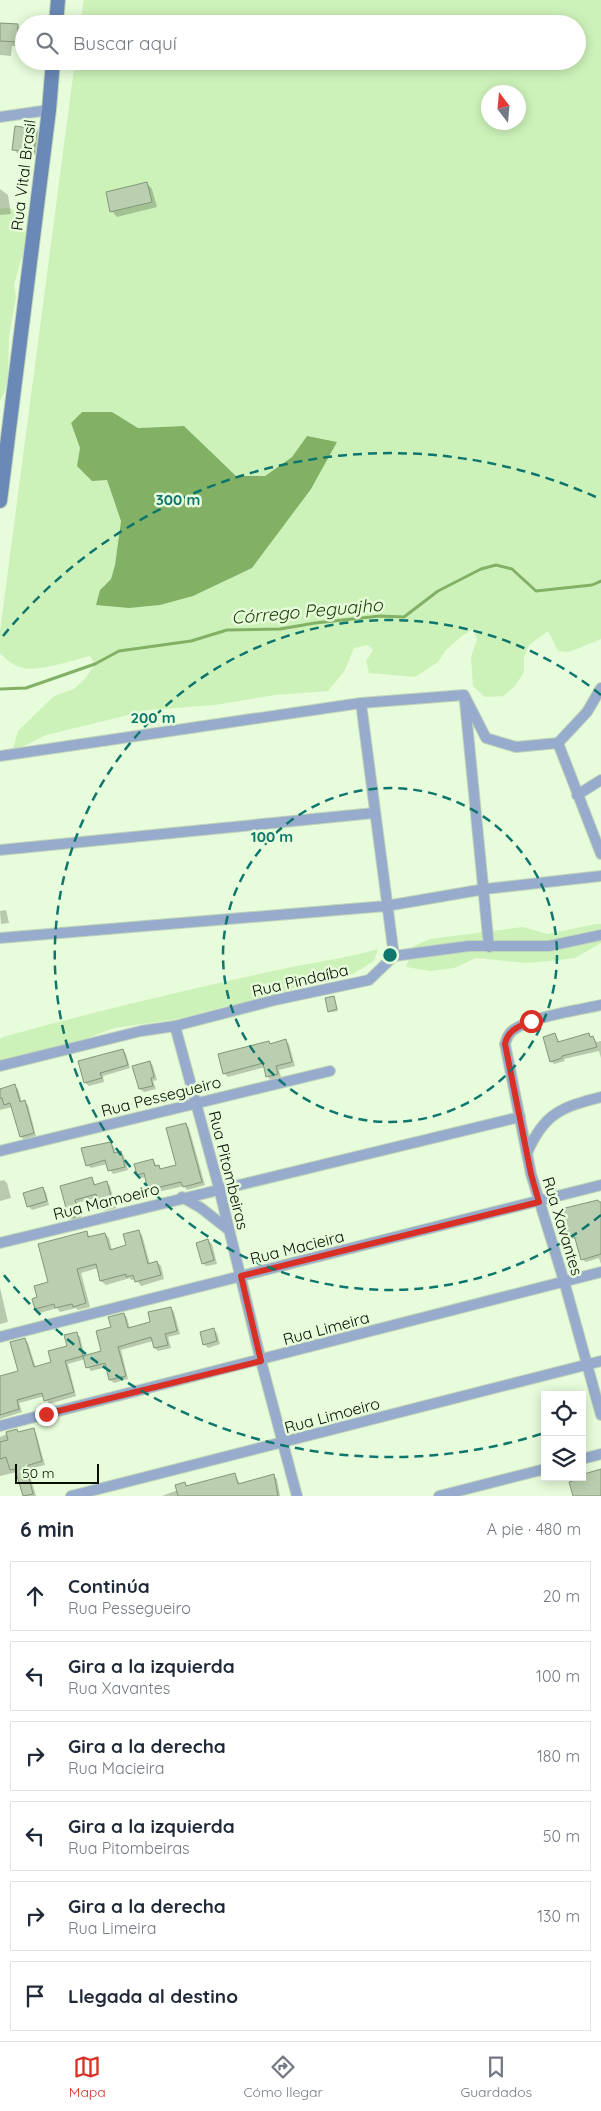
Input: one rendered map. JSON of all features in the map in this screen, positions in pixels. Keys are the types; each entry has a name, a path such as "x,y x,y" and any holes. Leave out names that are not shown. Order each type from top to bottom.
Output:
{"main road":[{"path":"57,15 58,0"},
{"name":"Rua Vital Brasil","path":"0,501 49,110 52,70"}],"street":[{"path":"0,116 49,110"},
{"path":"464,695 486,738 516,747 558,743 587,712 601,688"},
{"path":"0,756 361,703 464,695"},
{"path":"464,695 490,947"},
{"path":"361,703 394,956 468,946 549,946 601,935"},
{"path":"558,743 601,854"},
{"path":"577,794 601,780"},
{"path":"0,850 374,813"},
{"path":"0,938 386,906 485,889 601,876"},
{"name":"Rua Pindaíba","path":"0,1066 141,1031 175,1026 275,1000 369,980 394,956"},
{"name":"Rua Xavantes","path":"601,1005 531,1021 513,1030 507,1036 505,1044 527,1154 539,1202 564,1281 601,1415"},
{"name":"Rua Pitombeiras","path":"175,1026 197,1103 261,1361 297,1496"},
{"name":"Rua Pessegueiro","path":"0,1151 330,1072"},
{"path":"527,1154 534,1136 551,1116 569,1105 601,1096"},
{"name":"Rua Mamoeiro","path":"0,1243 219,1188 520,1117"},
{"name":"Rua Macieira","path":"0,1336 601,1186"},
{"path":"182,1198 201,1208 229,1230"},
{"name":"Rua Limeira","path":"0,1426 261,1361 601,1272"},
{"name":"Rua Limoeiro","path":"71,1496 601,1361"},
{"path":"586,1458 601,1454"},
{"path":"438,1496 541,1470"}],"shaded area":[{"path":"84,0 601,0 601,639 569,652 558,651 548,631 529,645 524,657 524,672 515,686 503,696 485,697 473,686 471,657 477,639 473,629 446,650 438,662 415,677 369,673 366,661 373,650 368,645 354,648 344,672 328,691 275,695 215,705 149,710 46,735 12,752 18,731 54,696 74,689 85,679 95,664 90,656 56,665 29,669 16,666 0,653 0,631 74,70 586,70 586,15 82,15","holes":["82,412 112,412 138,428 184,426 236,476 265,476 292,457 307,436 252,568 222,581 100,590 111,579 115,565 121,520 107,480 77,466 80,448 71,423"]},
{"path":"0,209 13,209 29,238 29,247 21,260 14,285 16,297 9,337 8,375 5,391 0,401"},
{"path":"82,412 112,412 138,428 184,426 236,476 265,476 292,457 307,436 337,442 311,489 252,568 193,596 160,605 129,608 96,605 100,590 111,579 115,565 121,521 107,480 92,481 77,466 80,448 71,423"},
{"path":"601,924 601,943 575,958 526,963 476,958 454,968 430,971 406,967 414,946 430,939 523,927 548,934"},
{"path":"378,949 374,961 353,974 326,975 290,990 177,1019 114,1028 88,1038 0,1063 0,1039 3,1037 171,994"}],"building":[{"path":"0,23 15,24 15,42 0,41"},
{"path":"15,126 37,129 34,152 12,150"},
{"path":"147,182 152,202 110,212 106,192"},
{"path":"334,996 337,1009 328,1012 325,998"},
{"path":"555,1033 558,1042 589,1033 590,1037 593,1036 597,1047 562,1056 562,1058 550,1062 543,1037"},
{"path":"286,1039 292,1062 276,1066 278,1074 266,1077 263,1063 223,1074 218,1054 269,1041 270,1044"},
{"path":"123,1049 128,1065 100,1073 102,1078 84,1083 78,1061"},
{"path":"150,1061 154,1077 151,1078 153,1086 139,1089 132,1066"},
{"path":"15,1084 20,1102 25,1100 34,1133 20,1137 10,1103 4,1105 2,1098 0,1098 0,1089"},
{"path":"186,1123 202,1182 183,1187 181,1182 148,1190 144,1173 137,1175 134,1164 153,1159 155,1166 159,1165 160,1169 176,1165 166,1128"},
{"path":"111,1142 114,1153 121,1151 125,1167 108,1171 105,1160 86,1166 81,1148"},
{"path":"92,1177 94,1185 107,1181 113,1205 100,1208 96,1194 75,1200 79,1215 69,1219 60,1186"},
{"path":"43,1187 47,1201 27,1207 23,1193"},
{"path":"598,1200 601,1202 601,1254 581,1260 574,1235 569,1237 561,1209"},
{"path":"139,1230 148,1264 157,1261 161,1275 135,1282 133,1275 126,1277 126,1274 100,1281 96,1264 77,1269 86,1303 73,1307 72,1304 55,1308 54,1304 35,1309 32,1299 37,1297 34,1286 48,1282 38,1244 87,1231 88,1237 105,1233 110,1250 126,1245 123,1234"},
{"path":"208,1239 214,1260 202,1264 196,1243"},
{"path":"171,1307 177,1331 165,1334 168,1345 154,1348 151,1337 118,1347 126,1376 109,1380 105,1363 86,1368 83,1356 101,1351 96,1331 111,1327 108,1317 124,1313 128,1328 150,1322 148,1312"},
{"path":"214,1328 217,1341 203,1345 200,1332"},
{"path":"77,1332 83,1356 65,1361 74,1392 44,1401 42,1393 17,1400 19,1409 0,1415 0,1376 18,1371 10,1342 25,1338 34,1367 51,1362 48,1351 67,1346 64,1335"},
{"path":"34,1428 42,1461 26,1466 33,1494 23,1496 15,1469 10,1470 6,1457 0,1459 0,1442 8,1440 6,1432 17,1429 18,1432"},
{"path":"601,1469 601,1496 573,1496 569,1482 586,1481 586,1473"},
{"path":"235,1473 238,1484 274,1474 278,1496 178,1496 175,1485 185,1482 186,1486"}],"waterway":[{"name":"Córrego Peguajho","path":"0,689 26,688 95,664 119,651 191,641 227,630 280,629 380,616 404,617 438,591 481,569 496,565 512,569 536,591 592,585 601,581"}],"route":[{"path":"46,1414 261,1361 241,1276 539,1202 531,1174 505,1044 507,1036 513,1030 531,1021"}]}
